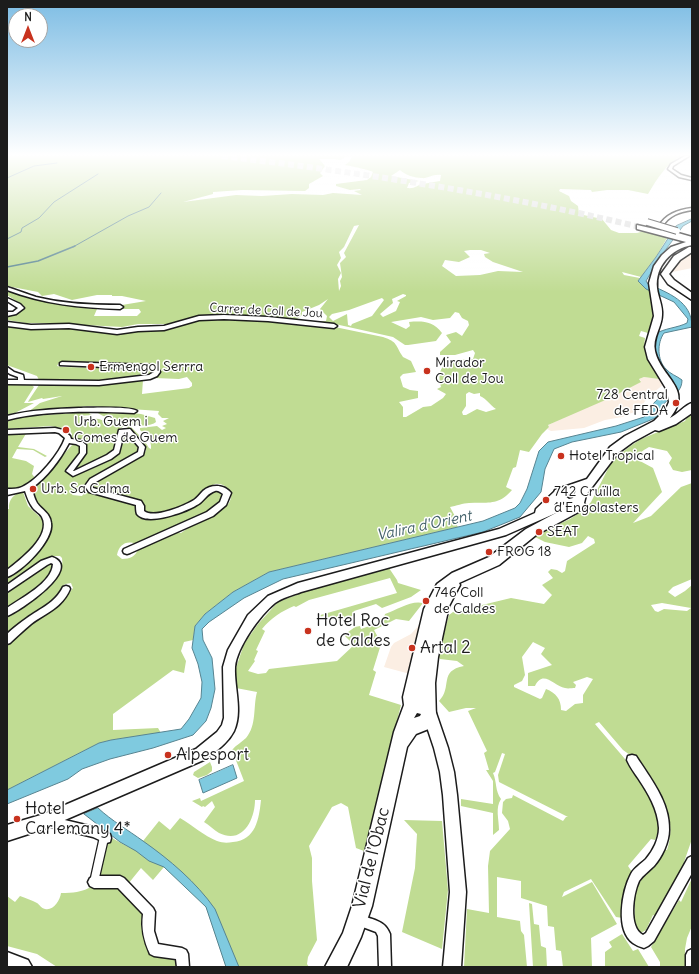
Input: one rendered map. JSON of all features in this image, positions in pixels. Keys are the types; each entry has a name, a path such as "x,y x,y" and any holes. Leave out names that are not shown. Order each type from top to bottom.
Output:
{"highway":[{"path":"647,222 679,233 692,241"},
{"path":"640,227 692,241"},
{"path":"420,715 426,695 428,672 445,597 449,589 472,572 494,561 570,501 595,477 615,449 630,438 657,424 672,410 674,397 670,385 653,360 649,349 650,340 659,314 652,281 658,264 672,251 676,245 673,240 658,232"},
{"path":"672,251 692,241"},
{"path":"652,281 677,258 692,241"},
{"path":"664,269 667,278 692,298"},
{"path":"630,438 646,434 674,422 692,406"},
{"path":"570,501 580,506 587,499 595,477"},
{"name":"Vial de l'Obac","path":"336,967 359,920 399,746 408,729 420,715"},
{"path":"7,962 21,967"}],"main road":[{"path":"7,833 46,821 112,791 201,754 222,737 228,728 231,718 229,667 232,654 252,619 272,599 298,588 502,532 570,501"},
{"path":"420,715 434,734 441,748 447,772 450,795 458,892 452,967"}],"street":[{"path":"679,233 667,231 660,227 669,216 674,213 692,209"},
{"path":"7,288 36,299 65,304 79,306 120,307"},
{"path":"7,299 21,308 14,313 7,314"},
{"name":"Carrer de Coll de Jou","path":"7,324 31,327 62,326 117,332 138,329 164,328 199,318 224,317 334,326"},
{"path":"7,382 99,382 150,377 158,372 156,369 151,367 62,364"},
{"path":"7,369 12,373 21,376 21,382"},
{"path":"7,418 21,415 86,409 134,411"},
{"path":"7,432 55,430 66,434 68,437 65,448 28,488 7,492"},
{"path":"68,441 78,442 83,445 83,453 69,471 73,474 114,453 118,448 121,431 128,430 142,447 141,453 92,481 88,486 91,490 138,503 140,506 140,512 144,516 169,513 196,502 206,492 214,488 222,489 227,493 223,503 210,514 127,551"},
{"path":"7,574 34,551 46,533 48,524 46,518 34,504 28,488"},
{"path":"7,589 44,563 52,560 57,564 57,570 48,584 7,612"},
{"path":"7,640 28,622 57,603 62,598 66,589"},
{"path":"632,760 658,804 664,830 663,838 656,853 637,874 632,886 627,923 632,935 637,941 644,942 650,937 692,862"},
{"path":"46,821 94,832 106,838 103,841 94,882 120,882 149,912 148,919 150,942 154,950 182,954 183,967"},
{"path":"359,920 380,928 384,934 385,967"},
{"path":"692,955 692,967"}],"shaded area":[{"path":"692,251 692,268 668,273 675,263"},
{"path":"644,377 660,379 664,384 648,397 639,410 622,417 605,420 584,428 551,431 547,429 549,427 548,425 641,381 639,379"},
{"path":"422,622 410,674 384,667 391,647 394,643 411,634"}],"green space":[{"path":"7,201 572,201 578,206 579,214 602,219 611,230 619,233 637,233 644,231 667,238 656,257 641,277 622,272 624,275 640,278 638,281 649,290 655,314 648,333 641,331 639,336 645,338 645,351 659,379 644,377 639,379 641,382 610,398 548,425 549,427 529,452 520,450 516,467 513,468 506,487 512,490 507,495 497,501 487,503 467,503 450,507 456,518 454,520 458,527 269,572 233,592 205,614 195,626 193,640 184,642 181,651 186,661 184,673 173,670 113,714 113,730 158,728 161,733 99,743 7,790 7,644 18,633 61,603 73,588 71,583 65,584 56,599 7,635 7,616 33,598 51,583 58,575 62,567 62,558 60,556 52,556 7,586 7,578 18,570 48,534 50,527 49,517 33,495 39,482 73,444 80,446 81,451 66,471 69,474 81,473 97,467 117,454 122,444 123,434 126,432 139,446 139,451 89,479 84,490 76,489 72,495 82,496 85,492 132,504 138,507 139,516 150,519 180,511 198,504 211,493 221,493 221,500 210,511 136,544 126,543 121,546 117,555 122,559 132,557 136,554 138,549 175,532 181,533 215,514 228,504 231,493 226,487 220,484 215,484 187,505 153,515 143,511 143,503 139,500 92,486 94,482 140,457 146,451 141,440 128,428 124,426 118,430 115,447 111,452 76,471 73,469 84,455 87,444 83,440 72,439 72,434 69,429 50,426 7,429 7,419 87,412 92,415 79,417 99,419 130,426 151,449 150,440 140,430 140,428 157,426 162,430 166,428 162,426 167,424 163,421 169,418 162,418 158,414 159,411 89,406 28,412 40,403 62,396 42,398 28,402 39,385 89,386 143,380 142,394 189,388 192,386 192,383 187,377 179,379 155,378 162,370 154,365 63,362 60,362 57,366 151,369 153,371 148,376 95,381 39,380 37,376 7,365 7,325 66,327 115,333 146,329 165,330 191,321 233,319 330,326 383,337 394,342 403,357 411,361 416,372 403,374 400,377 403,387 418,391 418,398 399,402 403,407 403,417 406,417 423,407 431,406 443,398 446,394 437,389 441,387 440,372 443,367 452,361 473,359 475,353 473,350 455,355 440,355 440,352 451,342 446,335 456,332 462,336 469,325 468,321 462,318 459,313 455,312 450,318 433,320 421,317 391,322 406,329 410,326 409,322 427,323 435,326 442,333 436,341 408,345 405,345 393,337 335,324 199,317 171,324 138,324 122,327 66,323 26,323 7,320 7,315 22,311 24,306 7,295 7,290 51,303 97,309 94,316 137,316 141,312 139,309 120,309 122,305 146,301 112,295 97,295 72,300 54,294 42,296 38,292 7,286","holes":["359,225 344,253 346,257 340,263 342,277 339,291 338,279 341,273 337,265 341,258 339,252 344,247 354,226","481,250 490,253 484,254 485,257 493,262 523,272 498,271 480,275 456,276 442,266 445,260 459,262 470,257 464,251","403,294 406,295 397,301 400,302 396,311 383,317 380,314 393,303 392,299","382,298 384,300 372,316 352,324 351,326 348,325 347,314 333,321 329,317 332,314 349,310","328,299 320,309 327,316 326,321 303,322 297,319 302,315 302,312 319,305","469,392 474,394 480,393 480,396 496,409 486,412 477,409 463,415 462,412 466,406 466,394"]},
{"path":"7,384 31,384 34,387 24,403 34,403 15,413 7,415"},
{"path":"692,409 692,470 682,472 673,470 669,463 672,458 667,451 649,447 643,451 640,454 640,461 653,468 662,492 633,523 651,516 681,487 692,483 692,579 673,587 668,592 675,597 692,585 692,839 684,862 687,864 655,916 653,915 646,930 641,933 637,931 634,927 635,894 645,874 665,849 667,850 670,838 668,814 659,791 639,759 637,760 623,750 599,722 595,724 641,780 654,805 659,822 655,840 651,839 628,866 632,872 627,882 623,918 616,917 591,879 564,892 562,897 592,882 617,924 591,938 592,967 563,967 561,951 556,950 554,927 548,926 547,906 521,898 521,881 497,877 497,917 520,921 521,931 524,935 527,967 464,967 467,909 489,913 488,866 490,851 510,829 508,821 502,813 503,802 506,799 512,798 513,795 563,821 566,817 568,817 499,782 498,775 505,754 502,753 495,772 493,773 501,799 498,806 499,830 493,835 493,813 461,806 461,799 493,804 493,781 486,770 489,770 484,753 487,751 468,711 476,708 466,708 449,712 439,701 443,696 448,676 456,668 464,666 457,661 440,659 438,655 449,615 453,612 511,598 544,604 552,595 542,585 553,578 548,572 551,569 562,573 565,571 567,561 595,543 594,539 588,536 582,543 569,547 545,542 533,536 570,519 585,509 591,502 612,461 629,447 641,439 685,421","holes":["662,603 691,608 687,611 664,609 658,612 655,611 651,605","533,642 545,648 541,654 552,665 528,673 528,686 535,686 538,681 545,679 561,687 575,688 576,685 573,682 587,677 593,679 583,695 583,703 575,704 566,711 561,710 559,700 555,695 546,689 542,698 540,699 514,687 514,685 522,681 525,675 522,657"]},
{"path":"102,410 141,414 155,418 156,422 144,425 127,424 110,419 98,413"},
{"path":"27,432 18,447 34,449 47,456 45,457 33,450 17,449 12,458 26,461 34,466 32,474 35,478 24,487 7,490 7,434"},
{"path":"23,492 28,506 43,520 43,527 37,542 26,555 7,571 7,509 9,509 12,498"},
{"path":"47,564 52,564 54,566 40,585 7,609 7,593"},
{"path":"389,568 398,583 421,590 411,597 382,608 376,604 354,611 355,615 339,621 324,616 317,618 317,616 397,593 390,578 309,600 296,607 294,606 273,618 262,629 265,631 256,650 258,651 254,660 255,661 248,671 258,674 266,673 269,669 337,661 354,645 344,635 355,627 360,626 361,629 383,621 385,614 404,606 418,602 423,603 409,621 396,619 374,630 380,641 382,641 373,670 376,672 369,695 401,705 364,851 356,848 348,807 341,803 332,807 309,846 312,858 312,881 317,940 308,957 307,964 309,967 226,967 206,907 164,867 153,880 141,868 124,889 146,915 144,941 150,953 179,957 181,967 57,967 37,954 7,946 7,896 15,902 20,896 35,902 44,909 51,908 58,902 61,893 77,892 88,889 94,884 98,877 105,849 110,837 132,849 120,842 85,814 98,808 109,819 143,841 159,821 170,830 180,818 217,841 229,843 247,837 255,827 261,800 255,800 253,815 250,822 241,833 235,836 227,836 219,833 204,822 215,807 212,801 205,807 202,807 192,801 200,798 201,801 244,781 232,750 246,738 252,727 257,692 236,688 236,668 244,644 258,624 278,602 304,592"},
{"path":"210,762 212,771 207,775 198,778 193,775 194,772"},
{"path":"404,820 442,821 448,890 442,949 402,932 415,868 417,834"},
{"path":"692,878 692,926 687,938 685,949 685,967 660,967 660,962 651,947 679,900 681,902"},
{"path":"529,903 532,904 534,924 539,925 541,946 546,948 547,967 533,967"},
{"path":"622,934 633,951 638,949 649,967 605,967 605,952 612,947 609,942"}],"water":[{"name":"Valira d'Orient","path":"692,219 692,221 683,226 659,259 646,281 648,284 678,299 683,304 691,318 692,327 664,333 660,342 659,351 663,365 668,371 682,380 679,391 666,401 660,410 658,417 621,432 572,442 554,449 545,469 541,492 520,517 483,532 283,579 244,598 209,622 202,629 203,640 212,658 215,689 211,708 206,721 193,735 153,748 110,759 82,769 68,779 7,804 7,790 99,743 181,729 189,719 201,698 202,682 198,664 192,648 195,626 205,614 233,592 269,572 483,521 515,508 520,503 527,489 539,451 548,442 616,426 644,417 673,381 662,370 657,362 654,348 655,334 687,323 688,319 674,302 646,289 638,281 676,226"},
{"path":"233,765 237,778 203,793 199,780"},
{"path":"98,808 163,856 182,872 208,899 215,909 239,967 226,967 206,907 164,867 149,861 136,851 120,842 84,814"}],"waterway":[{"path":"7,239 21,232 22,228 39,218 55,201"},
{"path":"74,246 128,216 149,207 154,201"},
{"path":"7,267 38,261 74,246"}],"tunnel":[{"path":"521,201 640,227"}],"place":[{"name":"Ermengol Serrra","path":"91,367"},
{"name":"Mirador Coll de Jou","path":"427,371"},
{"name":"728 Central de FEDA","path":"676,403"},
{"name":"Urb. Guem i Comes de Guem","path":"66,430"},
{"name":"Hotel Tropical","path":"561,456"},
{"name":"Urb. Sa Calma","path":"33,489"},
{"name":"742 Cruïlla d'Engolasters","path":"546,500"},
{"name":"SEAT","path":"539,532"},
{"name":"FROG 18","path":"489,552"},
{"name":"746 Coll de Caldes","path":"426,601"},
{"name":"Hotel Roc de Caldes","path":"308,631"},
{"name":"Artal 2","path":"412,648"},
{"name":"Alpesport","path":"168,755"},
{"name":"Hotel Carlemany 4*","path":"17,819"}]}
